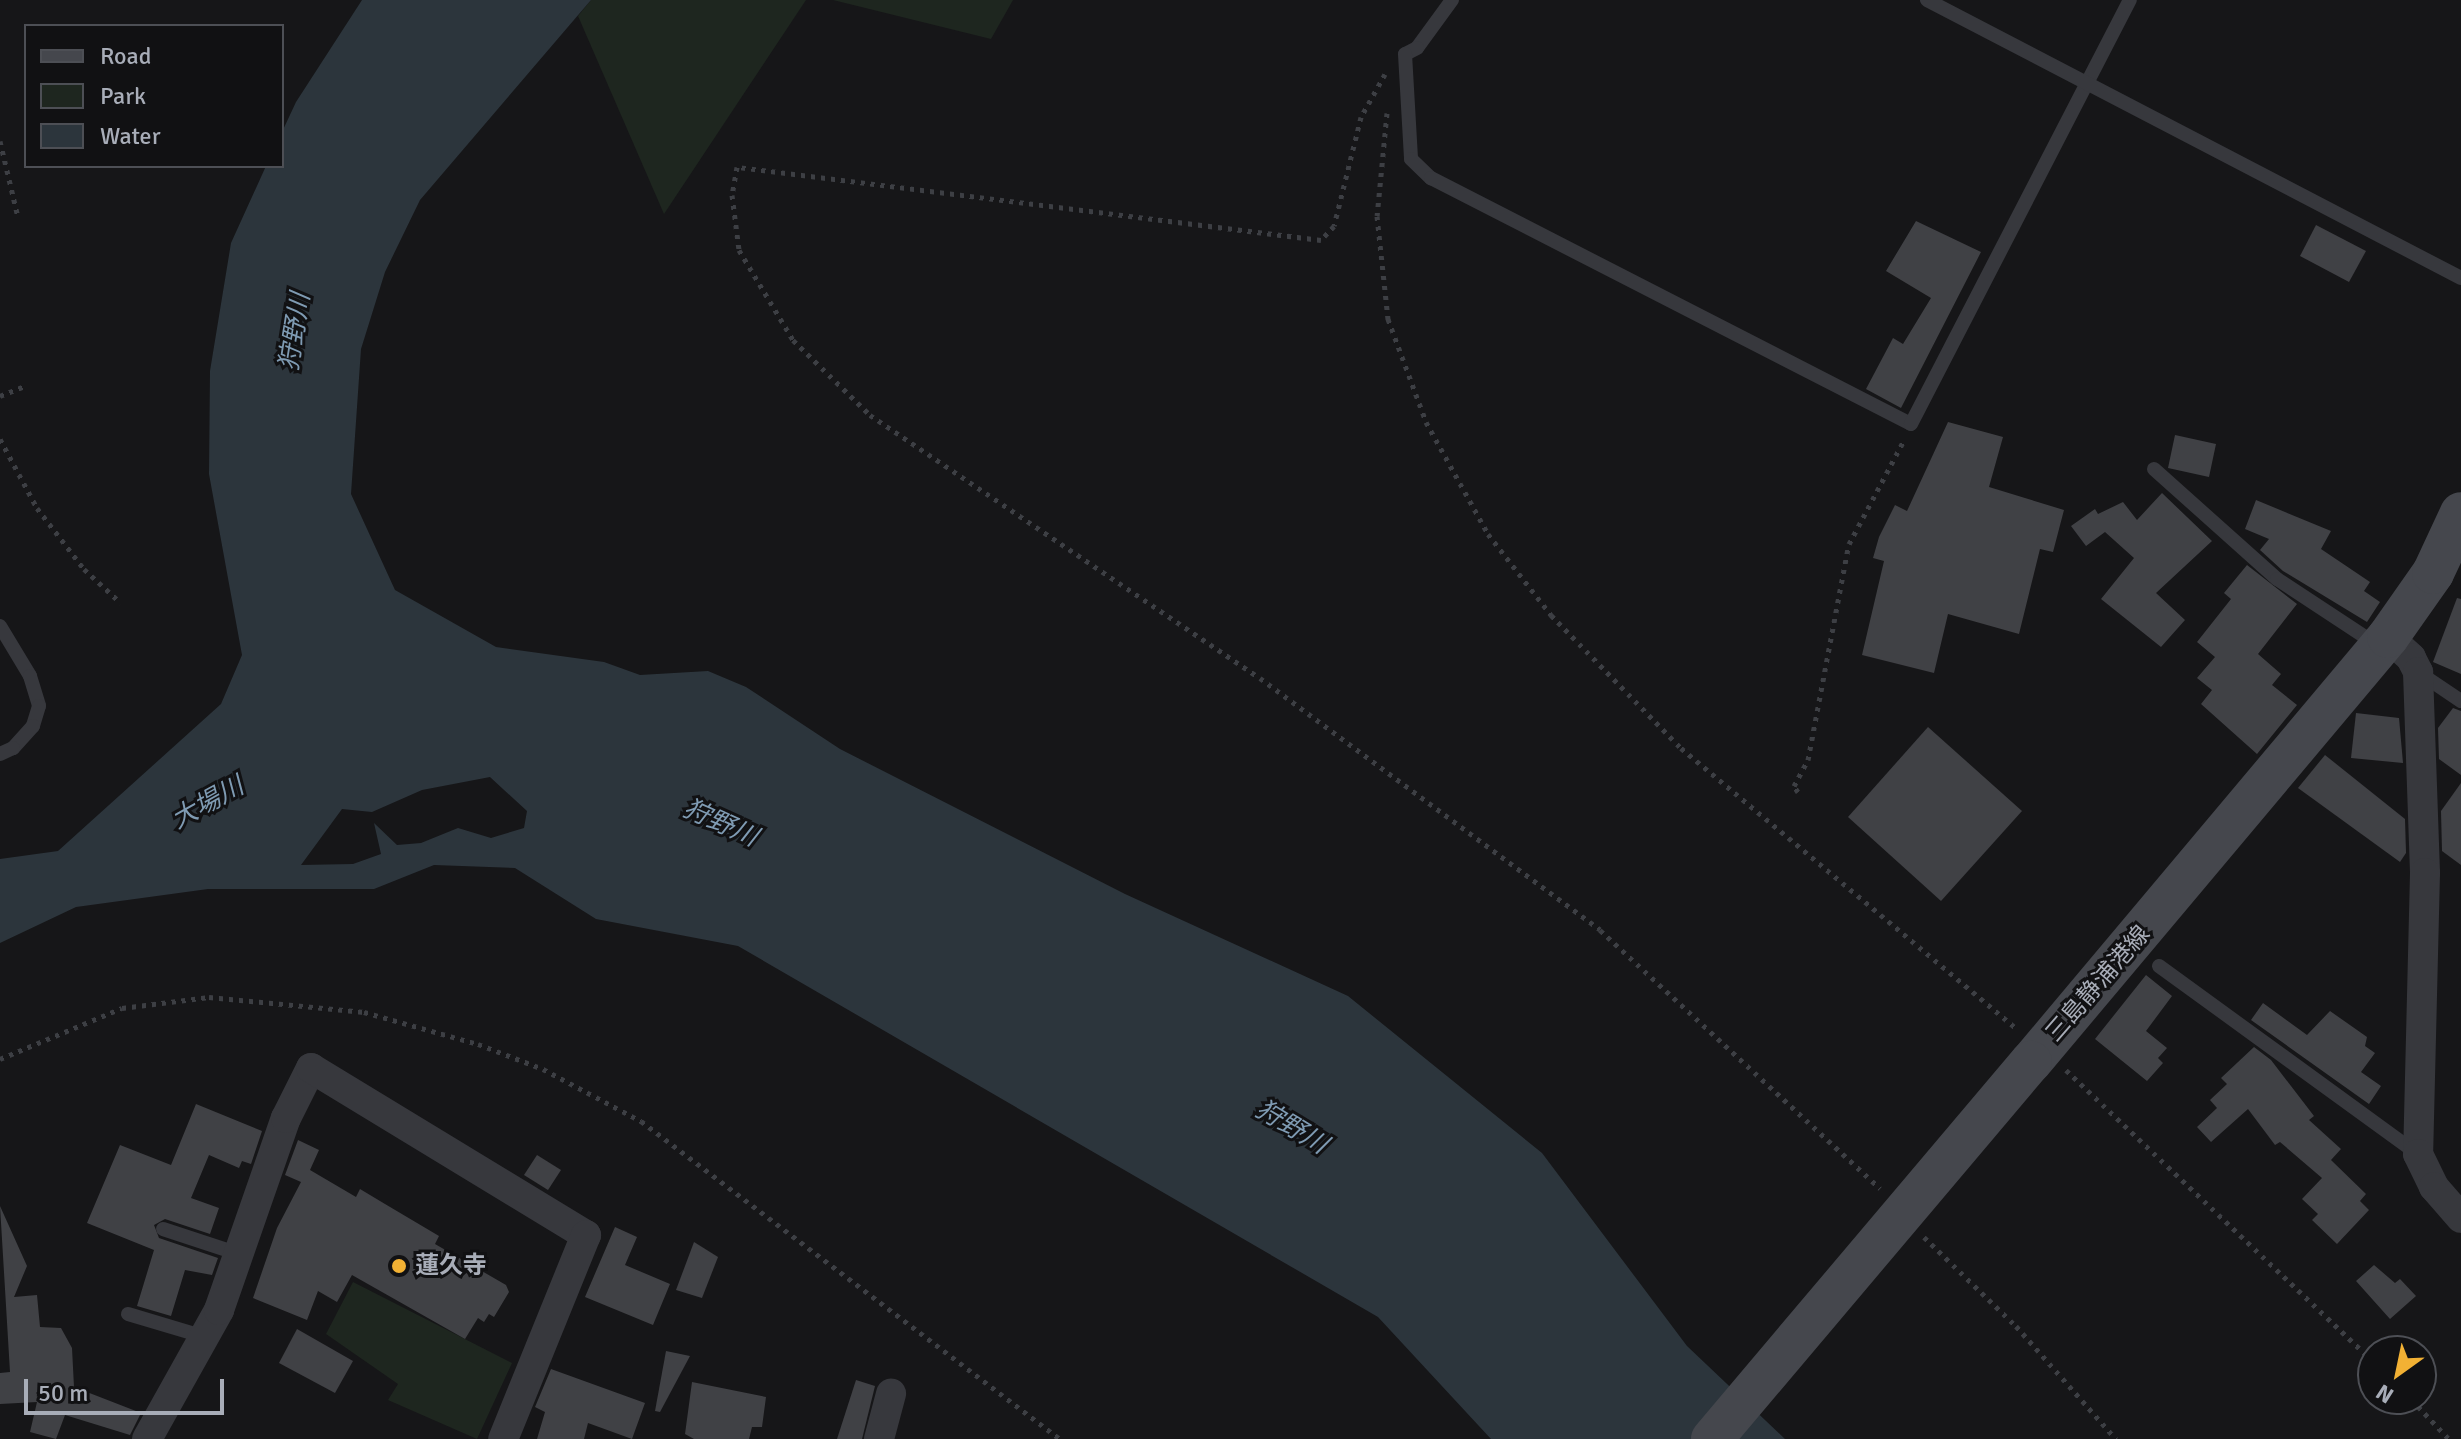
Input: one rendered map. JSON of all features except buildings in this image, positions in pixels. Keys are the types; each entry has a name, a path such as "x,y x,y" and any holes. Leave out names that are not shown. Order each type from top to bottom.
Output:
{"main road":[{"name":"三島静浦港線","path":"1712,1439 2384,642 2433,573 2461,513"}],"street":[{"path":"2384,642 2411,658 2418,672 2425,873 2418,1154 2434,1187 2461,1218"},
{"path":"147,1439 205,1337 239,1254 286,1118 311,1068 586,1235 503,1439"},
{"path":"879,1439 891,1394"}],"lane":[{"path":"1452,0 1417,48 1405,54 1411,159 1431,178 1911,424 2130,0"},
{"path":"1927,0 2461,278"},
{"path":"2154,469 2277,579 2384,642"},
{"path":"0,626 30,676 39,706 33,726 0,754"},
{"path":"2418,672 2461,701"},
{"path":"2159,966 2418,1154"},
{"path":"163,1229 239,1254"},
{"path":"128,1314 205,1337"}],"path":[{"path":"1405,54 1386,72 1361,117 1334,226 1321,240 737,167 732,195 739,250 764,300 793,340 870,415 1260,678 1600,930 1883,1190"},
{"path":"1389,106 1378,166 1377,216 1388,319 1426,422 1488,534 1551,615 1681,748 2038,1054 2357,1346"},
{"path":"0,141 18,217"},
{"path":"0,396 25,386"},
{"path":"1798,792 1794,786 1808,760 1849,544 1911,424"},
{"path":"0,439 37,508 84,569 121,603"},
{"path":"0,1059 122,1008 209,997 364,1012 478,1044 543,1069 641,1121 1060,1439"},
{"path":"1913,1225 1953,1270 2016,1326 2116,1439"},
{"path":"2426,1415 2449,1439"}],"green space":[{"path":"591,0 806,0 664,214 578,16"},
{"path":"833,0 1013,0 991,39"},
{"path":"353,1282 512,1363 477,1439 388,1400 398,1384 326,1334"}],"water":[{"path":"362,0 591,0 420,200 385,272 361,349 351,494 395,590 496,647 604,662 640,675 708,671 746,687 840,749 1125,894 1348,996 1542,1153 1687,1346 1785,1439 1491,1439 1378,1317 738,946 596,919 515,868 434,865 374,889 208,889 76,907 0,943 0,859 58,851 221,704 242,655 209,474 210,371 231,243 265,168 284,168 284,128 296,102","holes":["490,777 527,811 524,828 491,838 458,828 421,843 397,845 374,823 381,854 353,864 301,865 342,809 372,812 422,790"]}],"place":[{"name":"蓮久寺","path":"399,1266"}],"water label":[{"name":"狩野川","path":"296,332"},
{"name":"大場川","path":"208,804"},
{"name":"狩野川","path":"720,824"},
{"name":"狩野川","path":"1291,1128"}]}
